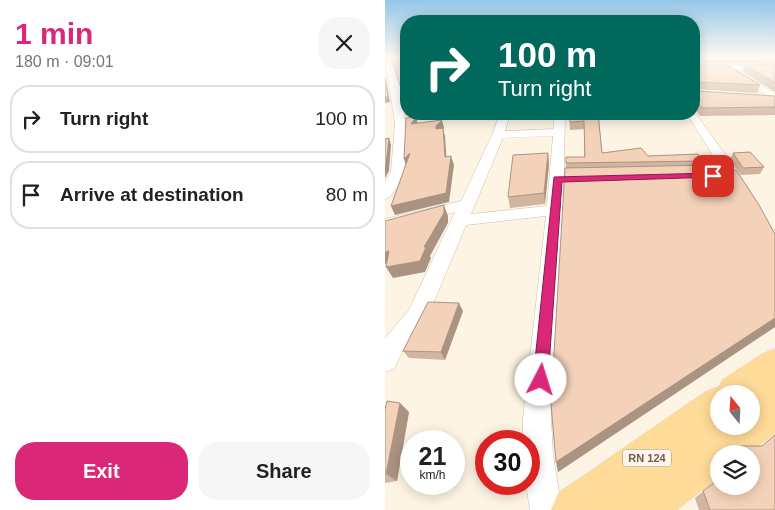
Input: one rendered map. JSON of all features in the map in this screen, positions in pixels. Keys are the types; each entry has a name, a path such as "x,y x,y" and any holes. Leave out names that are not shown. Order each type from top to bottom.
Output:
{"main road":[{"path":"749,385 775,366"},
{"name":"RN 124","path":"760,419 775,408"},
{"name":"RN 124","path":"575,510 710,412"},
{"name":"RN 124","path":"638,510 739,435"}],"street":[{"path":"394,81 400,96"},
{"path":"748,81 775,99"},
{"path":"757,98 775,99"},
{"path":"385,194 398,172 401,120"},
{"path":"385,361 397,338 417,316 503,120"},
{"path":"697,120 749,201"},
{"path":"498,135 559,123 562,179 555,210 537,418 538,455 546,510"},
{"path":"713,176 732,175"},
{"path":"385,224 467,204"},
{"path":"460,220 555,210"}],"building":[{"path":"385,81 385,81 388,97 385,97"},
{"path":"700,81 753,81 760,85 700,82"},
{"path":"700,91 775,96 775,107 702,108 700,105"},
{"path":"406,120 414,120 411,124 442,120 436,126 436,129 443,128 445,157 451,156 446,193 391,206 410,153 404,159"},
{"path":"570,120 599,120 602,153 641,148 648,156 698,154 702,161 566,163 566,157 585,157 584,121 570,122"},
{"path":"389,138 386,165 385,166 385,139"},
{"path":"750,152 764,167 743,168 733,153"},
{"path":"548,153 544,193 508,197 513,155"},
{"path":"712,165 716,170 736,170 775,234 775,318 556,462 551,404 565,168"},
{"path":"444,205 444,213 424,247 426,247 420,261 386,267 389,251 385,252 385,221"},
{"path":"428,302 459,303 441,352 403,351"},
{"path":"387,401 400,403 385,474 385,410"},
{"path":"775,435 775,510 710,510 703,491 710,486 710,495 760,495 760,446"}],"route":[{"path":"541,380 557,179 713,176"}]}
